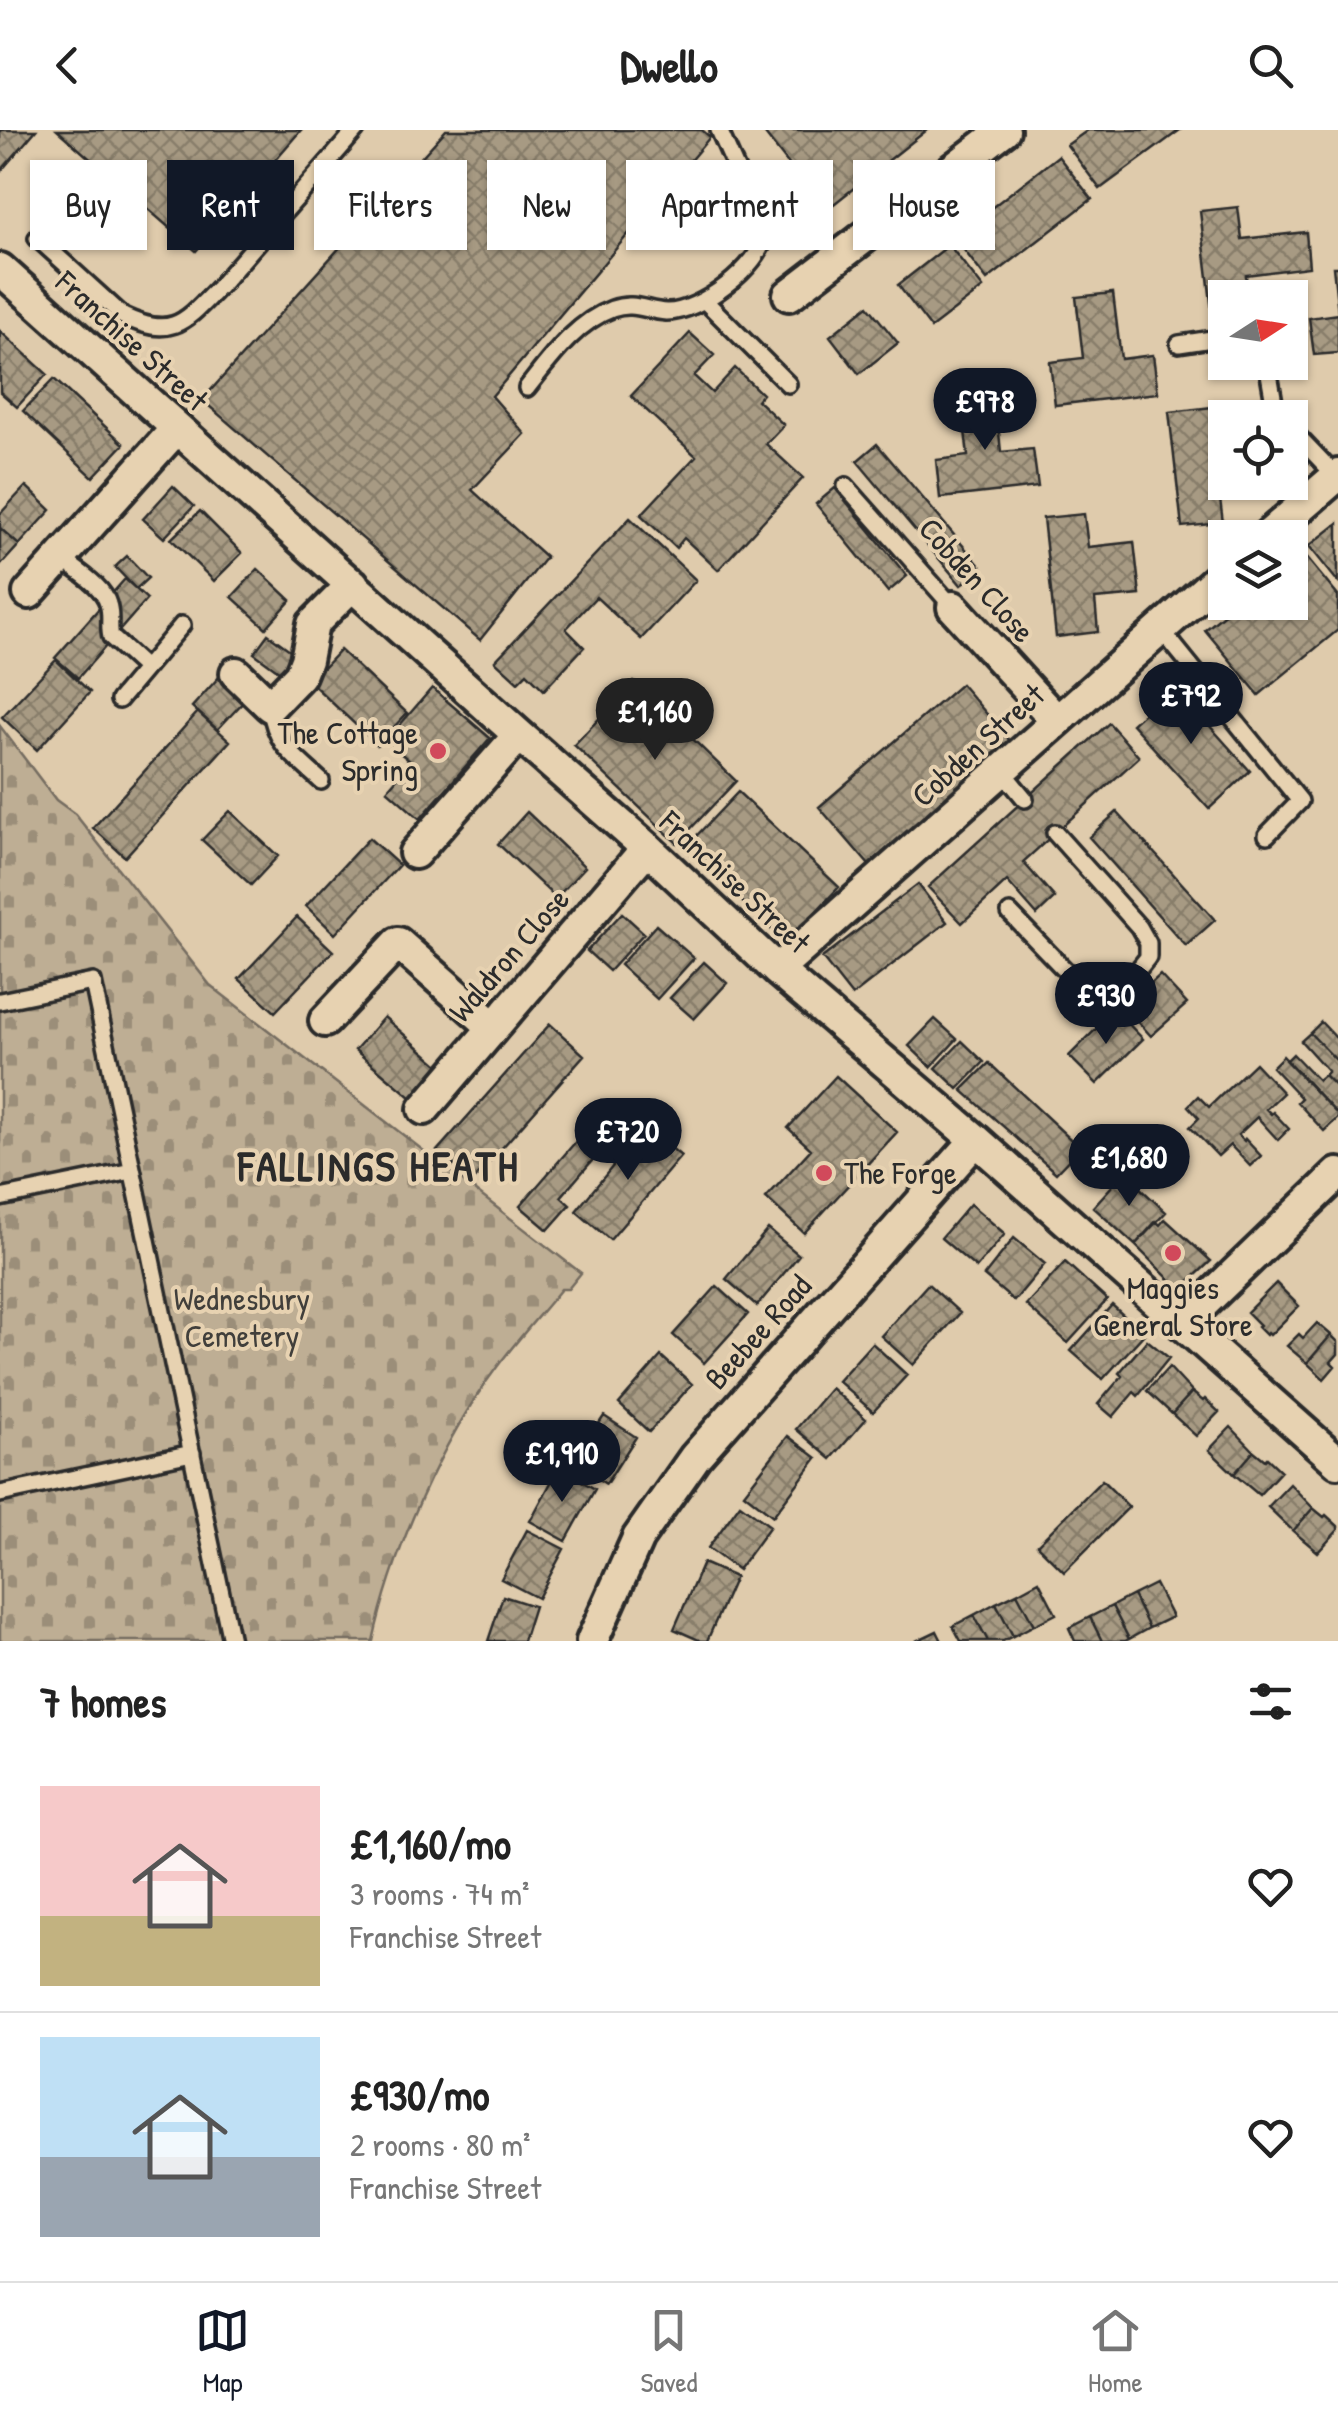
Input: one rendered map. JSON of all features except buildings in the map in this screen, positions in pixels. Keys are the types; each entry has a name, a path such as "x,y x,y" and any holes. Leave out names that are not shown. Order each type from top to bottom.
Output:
{"street":[{"path":"789,295 1004,130"},
{"name":"Franchise Street","path":"0,269 648,848 777,970 976,1140 1338,1462"},
{"path":"28,593 176,429"},
{"path":"1286,520 1337,475"},
{"path":"236,674 270,706 300,675 313,624 353,584"},
{"name":"Cobden Street","path":"777,970 1208,587"},
{"name":"Cobden Close","path":"952,607 1057,720"},
{"path":"415,853 518,735"},
{"name":"Waldron Close","path":"424,1109 648,848"},
{"path":"325,1022 398,943 494,1028"},
{"name":"Beebee Road","path":"592,1641 638,1538 695,1457 976,1140"},
{"path":"1182,1324 1338,1174"}],"lane":[{"path":"50,250 124,316 157,328 177,324 218,288 356,130"},
{"path":"527,388 588,321 615,308 640,306 668,312 705,301 754,260 765,234 719,130"},
{"path":"705,301 788,384"},
{"path":"1179,344 1208,340"},
{"path":"1308,446 1337,475"},
{"name":"Cobden Close","path":"846,486 952,607"},
{"path":"60,557 104,595 109,605 110,637 145,668"},
{"path":"119,700 182,625"},
{"path":"1160,628 1300,802 1267,835"},
{"path":"270,706 273,726 282,744 320,782"},
{"path":"1001,770 1025,799"},
{"path":"1010,912 1093,1000 1110,996 1148,957 1148,943 1139,926 1055,833"},
{"path":"0,1001 93,982 231,1641"},
{"path":"0,1198 132,1171"},
{"path":"0,1494 192,1454"}],"green space":[{"name":"Wednesbury Cemetery","path":"0,726 56,800 75,814 210,985 581,1273 568,1289 561,1289 512,1347 457,1429 406,1534 373,1641 0,1641"}],"place":[{"name":"The Cottage Spring","path":"438,751"},
{"name":"The Forge","path":"824,1173"},
{"name":"Maggies General Store","path":"1173,1253"}],"district":[{"name":"FALLINGS HEATH","path":"379,1166"}]}
